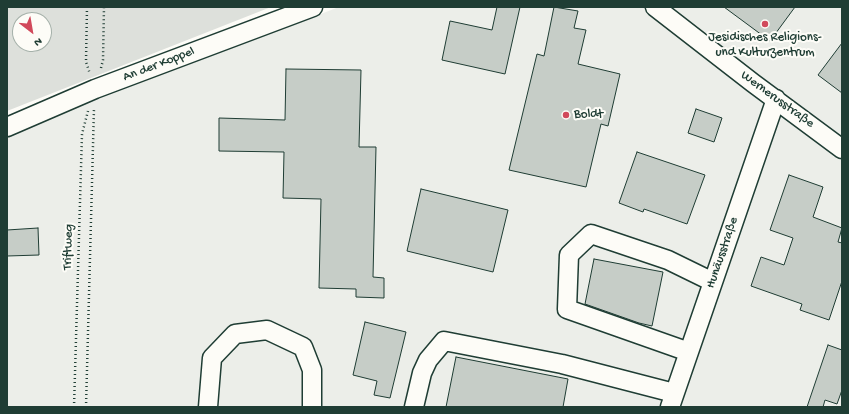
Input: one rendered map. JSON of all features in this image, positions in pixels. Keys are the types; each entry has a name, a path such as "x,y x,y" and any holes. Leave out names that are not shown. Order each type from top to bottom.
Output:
{"street":[{"name":"An der Koppel","path":"7,127 95,89 313,7"},
{"name":"Wernerusstraße","path":"655,7 842,149"},
{"name":"Hunäusstraße","path":"672,400 776,99"},
{"path":"689,352 567,309 569,255 591,234 668,260 713,282"},
{"path":"208,407 212,358 235,334 267,330 303,347 312,370 312,407"},
{"path":"414,407 422,373 428,360 444,341 491,349 570,366 672,400"}],"path":[{"name":"Triftweg","path":"86,407 95,89 86,62 87,7"},
{"name":"Triftweg","path":"74,407 82,134 103,60 104,7"}],"shaded area":[{"path":"7,7 271,7 7,111"},
{"path":"339,7 842,7 842,407 7,407 7,134"}],"building":[{"path":"497,7 520,7 505,74 442,60 450,21 492,30"},
{"name":"Boldt","path":"554,7 578,11 574,28 586,30 578,64 620,74 608,126 601,124 586,187 509,170 537,54 544,56"},
{"name":"Jesidisches Religions- und Kulturzentrum","path":"724,7 795,7 770,41"},
{"path":"842,43 842,93 818,75"},
{"path":"286,69 361,70 359,147 376,147 373,277 384,278 384,298 356,297 356,289 319,288 321,199 283,198 284,152 219,151 219,118 285,120"},
{"path":"696,109 722,118 714,142 688,133"},
{"path":"637,152 705,175 687,224 644,209 643,212 619,203"},
{"path":"789,175 823,187 813,217 842,228 838,242 842,243 842,281 829,320 800,310 802,304 751,286 761,257 784,265 793,238 770,230"},
{"path":"421,189 508,210 493,272 407,251"},
{"path":"38,228 39,255 7,256 7,230"},
{"path":"594,259 663,272 652,326 639,323 585,304"},
{"path":"365,322 406,332 390,398 374,395 377,381 353,375"},
{"path":"828,345 842,350 842,390 837,404 825,400 823,407 807,407"},
{"path":"456,357 568,379 563,407 446,407"}],"place":[{"name":"Jesidisches Religions- und Kulturzentrum","path":"765,24"},
{"name":"Boldt","path":"566,115"}]}
